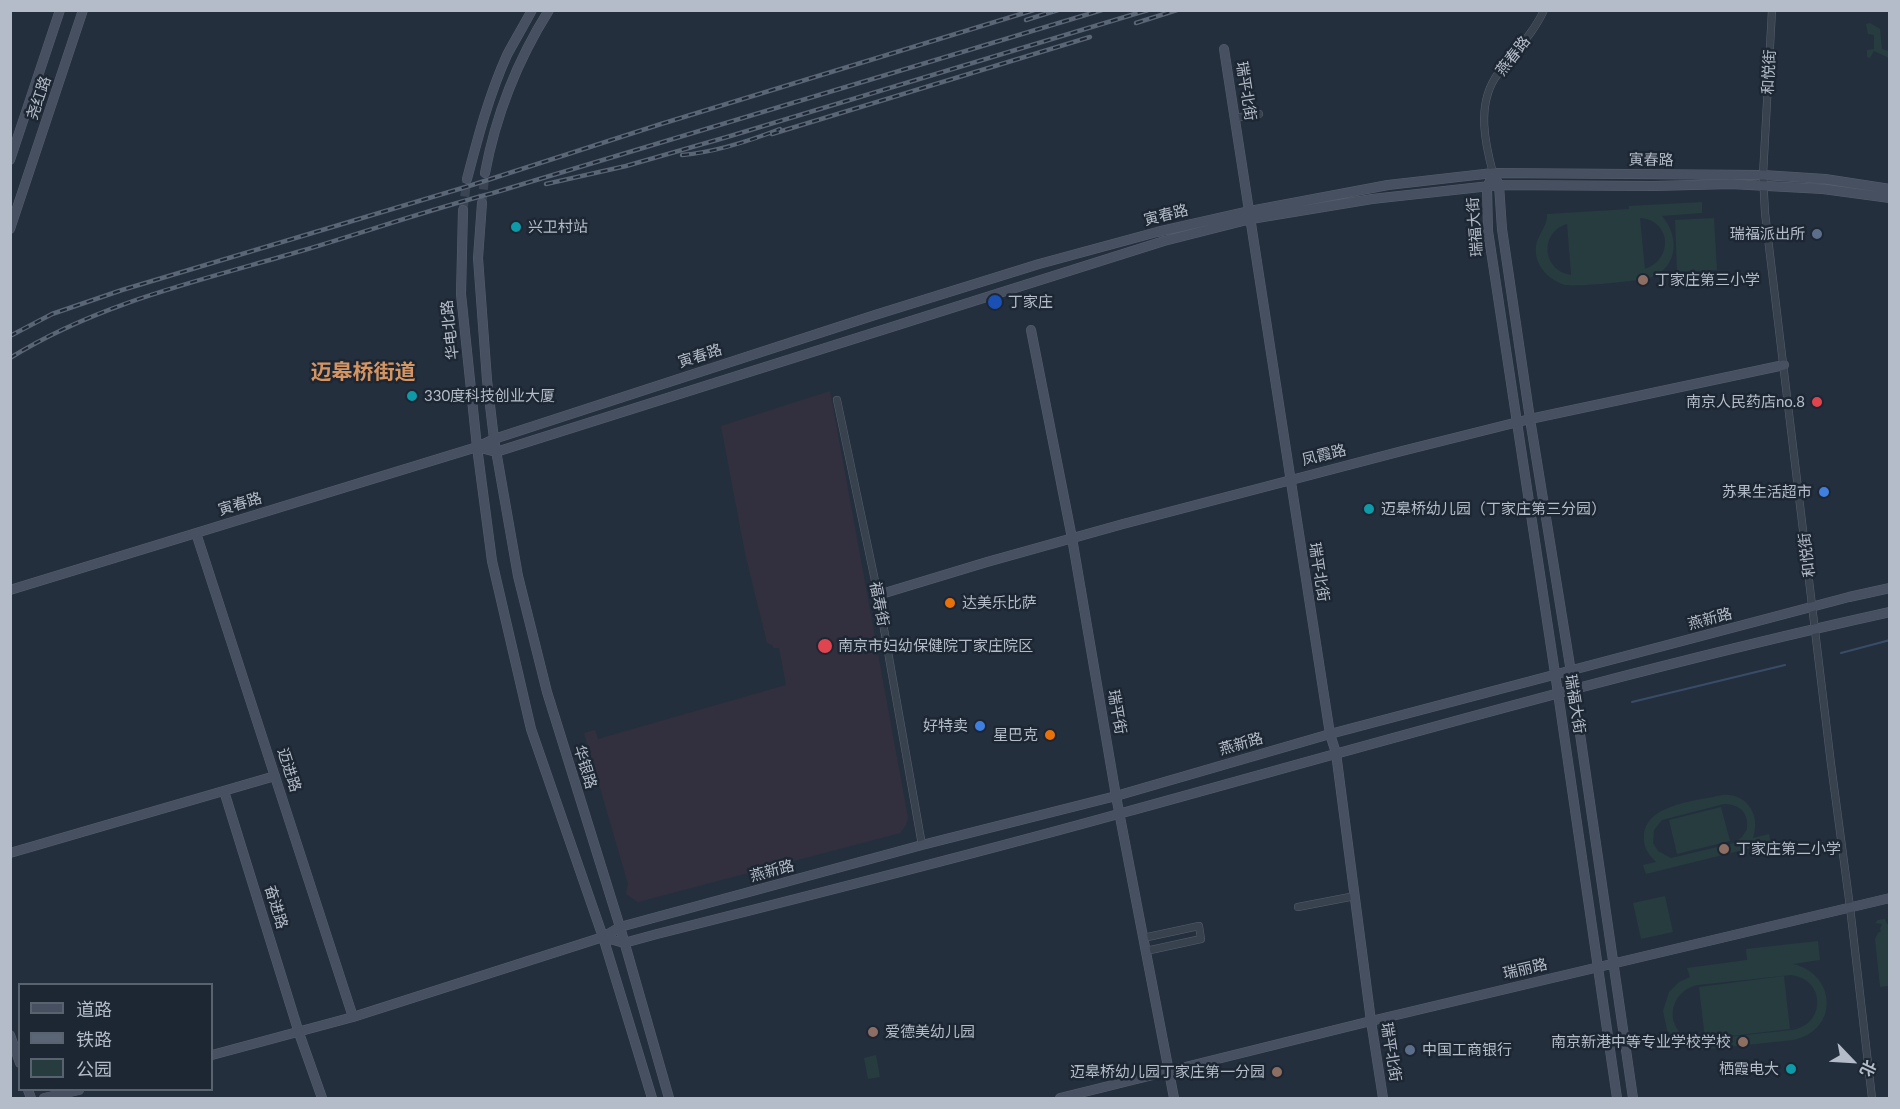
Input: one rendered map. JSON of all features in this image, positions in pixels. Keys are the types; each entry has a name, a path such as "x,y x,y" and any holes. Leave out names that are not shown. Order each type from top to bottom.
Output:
{"street":[{"name":"尧红路","path":"10,160 60,10"},
{"name":"尧红路","path":"10,229 83,10"},
{"path":"467,179 493,91 508,55 532,10"},
{"path":"486,173 492,139 501,110 530,40 549,10"},
{"name":"燕春路","path":"1493,173 1485,145 1485,102 1494,79 1524,43 1544,10"},
{"name":"和悦街","path":"1772,10 1764,186 1872,1098"},
{"name":"瑞平北街","path":"1224,49 1330,734 1336,753 1383,1098"},
{"path":"1235,118 1259,114"},
{"name":"寅春路","path":"10,590 477,447 494,439 864,318 1028,267 1157,232 1250,215 1388,185 1493,173 1763,175 1825,178 1890,189"},
{"name":"瑞福大街","path":"1493,173 1499,185 1502,229 1571,672 1633,1098"},
{"name":"瑞福大街","path":"1493,173 1487,186 1488,231 1617,1098"},
{"name":"寅春路","path":"496,453 1250,215 1499,185 1731,184 1823,189 1890,198"},
{"path":"482,203 478,258 480,301 494,439"},
{"name":"华电北路","path":"463,210 461,294 477,447"},
{"name":"瑞平街","path":"1031,330 1072,538 1119,814 1174,1098"},
{"name":"凤霞路","path":"878,595 1072,538 1516,422 1784,365"},
{"name":"福寿街","path":"837,400 878,595 922,845"},
{"name":"华银路","path":"494,439 518,576 547,692 620,927 669,1098"},
{"path":"496,453 477,447 492,561 531,729 603,937 652,1098"},
{"name":"迈进路","path":"196,533 353,1017"},
{"name":"燕新路","path":"213,1055 353,1017 603,937 620,927 922,845 1116,796 1330,734 1890,588"},
{"path":"603,937 624,943 927,866 1573,689 1815,628 1890,612"},
{"path":"10,853 275,776"},
{"name":"奋进路","path":"224,791 299,1033 322,1098"},
{"path":"1298,907 1355,896"},
{"name":"瑞丽路","path":"1060,1098 1371,1021 1890,898"},
{"path":"1143,938 1199,926 1202,939 1146,951"},
{"path":"10,1035 18,1057"},
{"path":"44,1098 71,1091"}],"shaded area":[{"name":"南京市妇幼保健院丁家庄院区","path":"830,391 908,818 906,825 900,833 638,902 626,894 628,884 584,733 595,730 598,739 786,685 779,648 774,648 767,643 745,553 721,426"}],"green space":[{"path":"1870,23 1880,29 1882,49 1889,51 1889,58 1874,51 1870,58 1867,57 1867,50 1874,49 1874,35 1868,34 1866,24"},
{"path":"1702,202 1702,213 1662,216 1671,232 1674,250 1667,266 1652,277 1609,283 1565,285 1551,278 1542,269 1536,249 1547,214 1629,209 1629,206","holes":["1640,218 1658,225 1665,240 1661,257 1645,269","1567,224 1571,274 1571,275 1561,272 1554,266 1548,251 1548,243 1552,235 1558,228"]},
{"path":"1714,218 1717,270 1677,272 1675,220"},
{"path":"1731,795 1745,802 1750,807 1755,821 1753,838 1769,834 1771,843 1646,874 1643,865 1656,862 1644,844 1646,826 1653,817 1686,802","holes":["1730,804 1742,810 1747,818 1747,829 1734,843 1671,858 1658,851 1653,843 1654,830 1662,820"]},
{"path":"1721,807 1730,841 1677,854 1669,820"},
{"path":"1665,896 1673,932 1641,939 1633,903"},
{"path":"1885,919 1889,924 1889,986 1880,987 1875,939 1881,931 1882,924 1875,923"},
{"path":"1818,941 1820,960 1793,964 1808,970 1818,979 1824,990 1827,1002 1825,1015 1819,1026 1808,1035 1793,1040 1700,1050 1681,1045 1667,1030 1663,1011 1669,992 1679,982 1690,977 1687,968 1747,960 1746,949","holes":["1791,975 1802,978 1811,985 1816,993 1816,1011 1811,1020 1792,1030 1699,1041 1685,1036 1674,1021 1675,1003 1680,995 1698,985"]},
{"path":"1784,976 1790,1029 1705,1039 1699,987"},
{"path":"876,1055 880,1077 868,1079 864,1058"}],"waterway":[{"path":"1841,653 1890,640"},
{"path":"1632,702 1785,665"}],"tunnel":[{"path":"482,203 485,173"},
{"path":"463,210 467,179"}],"railway":[{"path":"10,336 52,314 122,290 469,186 661,124 1034,10"},
{"path":"1026,20 1058,10"},
{"path":"10,358 79,322 151,295 1102,10"},
{"path":"546,184 626,166 727,137 1148,10"},
{"path":"1136,23 1177,10"},
{"path":"772,134 1090,37"},
{"path":"682,155 731,146 780,129"}],"place":[{"name":"兴卫村站","path":"516,227"},
{"name":"瑞福派出所","path":"1817,234"},
{"name":"丁家庄第三小学","path":"1643,280"},
{"name":"丁家庄","path":"995,302"},
{"name":"330度科技创业大厦","path":"412,396"},
{"name":"南京人民药店no.8","path":"1817,402"},
{"name":"苏果生活超市","path":"1824,492"},
{"name":"迈皋桥幼儿园（丁家庄第三分园）","path":"1369,509"},
{"name":"达美乐比萨","path":"950,603"},
{"name":"南京市妇幼保健院丁家庄院区","path":"825,646"},
{"name":"好特卖","path":"980,726"},
{"name":"星巴克","path":"1050,735"},
{"name":"丁家庄第二小学","path":"1724,849"},
{"name":"爱德美幼儿园","path":"873,1032"},
{"name":"南京新港中等专业学校学校","path":"1743,1042"},
{"name":"中国工商银行","path":"1410,1050"},
{"name":"栖霞电大","path":"1791,1069"},
{"name":"迈皋桥幼儿园丁家庄第一分园","path":"1277,1072"}],"district":[{"name":"迈皋桥街道","path":"363,372"}]}
